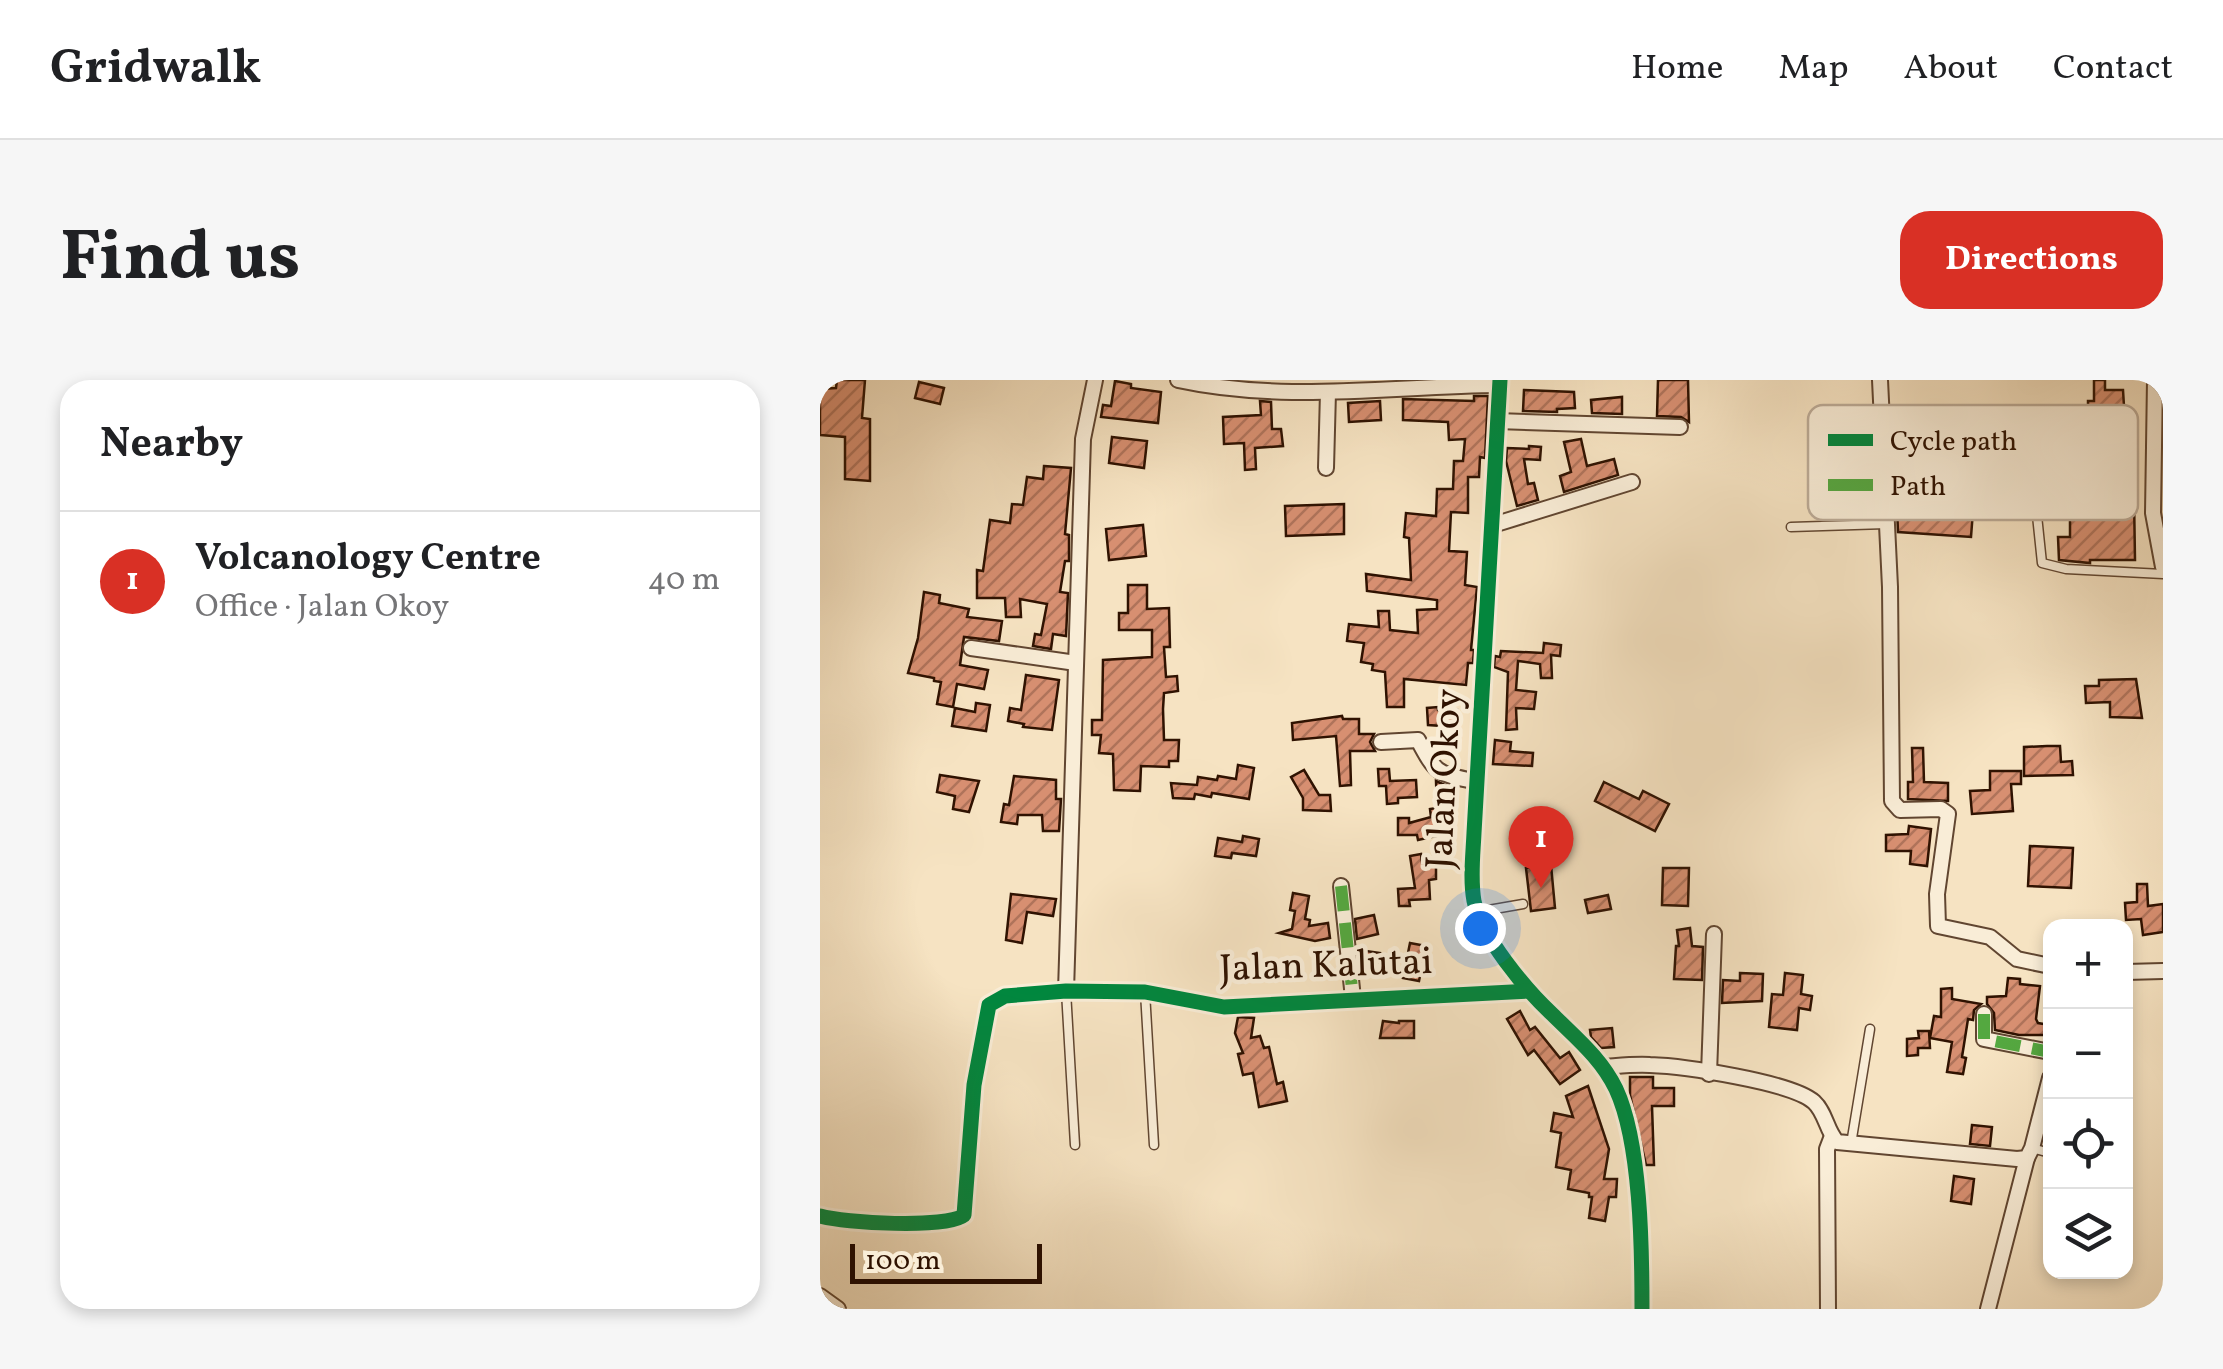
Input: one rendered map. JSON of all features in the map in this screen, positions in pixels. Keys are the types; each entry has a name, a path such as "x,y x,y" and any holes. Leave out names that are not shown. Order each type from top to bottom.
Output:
{"street":[{"path":"1066,991 1083,439 1095,380"},
{"path":"1178,380 1252,392 1328,392 1499,382"},
{"path":"1880,380 1881,405"},
{"path":"2155,380 2160,483 2154,513 2163,564"},
{"name":"Jalan Okoy","path":"1499,382 1472,865 1477,912 1529,991 1603,1067 1616,1090 1627,1121 1636,1194 1642,1309"},
{"path":"1326,468 1328,392"},
{"path":"1498,420 1680,427"},
{"path":"1493,525 1632,482"},
{"path":"1886,520 1892,801 1900,810 1941,810 1948,814 1937,894 1938,926 1990,937 2017,959 2043,965"},
{"path":"971,648 1076,663"},
{"path":"1381,742 1418,740 1438,772 1477,782"},
{"path":"1342,886 1353,998"},
{"path":"1709,1074 1714,934"},
{"path":"2133,972 2163,971"},
{"name":"Jalan Kalutai","path":"820,1216 852,1222 955,1222 964,1215 974,1086 989,1006 1004,996 1066,991 1145,992 1224,1006 1529,991"},
{"path":"1984,1014 1984,1039 2043,1051"},
{"path":"1603,1067 1650,1065 1803,1094 1822,1112 1837,1142 1932,1153 2029,1153"},
{"path":"1988,1309 2044,1099"},
{"path":"1828,1309 1826,1149 1832,1136"},
{"path":"820,1296 838,1309"}],"lane":[{"path":"2037,520 2044,565 2163,564"},
{"path":"1790,527 1886,524"},
{"path":"1477,912 1523,904"},
{"path":"1066,991 1076,1145"},
{"path":"1145,992 1154,1145"},
{"path":"1851,1144 1870,1029"},
{"path":"2029,1153 2043,1153"}],"building":[{"path":"837,380 865,380 862,418 870,419 870,481 845,479 845,437 820,435 820,389 836,388"},
{"path":"1658,380 1688,380 1689,422 1681,417 1657,416"},
{"path":"2094,380 2105,380 2105,390 2123,390 2124,405 2088,405 2088,401 2094,401"},
{"path":"1115,381 1131,384 1131,388 1161,392 1158,423 1101,417 1103,405 1111,406"},
{"path":"919,382 944,388 940,404 915,398"},
{"path":"1524,390 1574,392 1575,408 1523,411"},
{"path":"1474,396 1488,396 1485,458 1480,457 1479,477 1468,477 1468,513 1451,512 1449,551 1467,552 1465,585 1477,587 1473,663 1468,663 1466,685 1404,679 1404,707 1387,707 1385,672 1372,670 1373,664 1361,662 1364,643 1347,641 1349,624 1379,627 1378,611 1389,611 1390,630 1418,633 1417,610 1437,609 1437,600 1367,591 1366,574 1411,580 1409,538 1404,537 1406,513 1436,516 1437,489 1453,489 1454,461 1463,461 1465,439 1449,440 1448,422 1403,420 1403,399 1474,401"},
{"path":"1622,397 1622,414 1592,413 1591,400"},
{"path":"1260,401 1271,402 1272,429 1281,429 1283,446 1255,448 1256,469 1245,470 1244,443 1224,444 1223,417 1261,415"},
{"path":"1380,401 1381,420 1349,422 1348,403"},
{"path":"1112,437 1147,441 1144,468 1109,463"},
{"path":"1581,439 1587,466 1614,459 1618,475 1564,492 1560,476 1571,472 1564,442"},
{"path":"1541,447 1540,460 1524,459 1528,484 1534,483 1538,500 1517,506 1506,461 1507,448"},
{"path":"1044,466 1071,468 1065,534 1069,535 1069,561 1065,561 1060,592 1068,593 1066,636 1053,634 1051,649 1033,646 1035,634 1041,635 1047,604 1020,599 1021,617 1006,617 1005,598 977,598 977,570 983,571 990,520 1010,523 1012,504 1023,505 1027,477 1043,479"},
{"path":"1344,504 1344,534 1286,536 1285,506"},
{"path":"1898,520 1972,520 1971,537 1898,532"},
{"path":"2070,520 2134,520 2135,560 2059,560 2058,537 2070,537"},
{"path":"1143,525 1146,556 1109,560 1106,529"},
{"path":"1128,585 1147,585 1147,609 1169,608 1170,647 1164,647 1166,677 1177,676 1178,691 1164,693 1163,709 1164,740 1179,740 1178,761 1169,761 1169,767 1141,766 1140,791 1114,790 1113,754 1099,753 1101,735 1092,735 1092,720 1102,720 1103,660 1152,657 1152,630 1119,630 1119,613 1128,613"},
{"path":"924,592 940,595 939,603 969,609 967,617 1002,621 999,641 964,637 960,665 988,670 984,689 957,684 953,707 937,704 941,682 908,673 918,638"},
{"path":"1544,643 1561,645 1560,656 1551,655 1552,678 1541,678 1540,664 1518,661 1516,690 1536,692 1534,709 1516,708 1517,729 1506,730 1508,672 1494,667 1495,656 1500,657 1501,651 1543,653"},
{"path":"1026,675 1059,680 1052,730 1008,721 1010,708 1021,710"},
{"path":"2136,679 2142,718 2110,717 2110,702 2086,703 2085,686 2099,686 2099,680"},
{"path":"976,703 990,705 986,731 952,726 955,708 975,712"},
{"path":"1427,708 1457,710 1457,727 1428,725"},
{"path":"1342,716 1359,719 1359,734 1374,734 1370,742 1375,751 1350,751 1351,785 1340,786 1336,736 1293,740 1292,723"},
{"path":"1495,740 1511,742 1510,751 1533,753 1532,766 1493,764"},
{"path":"2060,746 2061,762 2072,761 2073,775 2024,776 2024,747"},
{"path":"1912,748 1923,748 1924,782 1948,783 1948,801 1908,799 1908,782 1913,782"},
{"path":"1238,765 1254,768 1249,799 1212,793 1211,797 1195,794 1194,799 1173,798 1171,783 1197,785 1198,777 1236,779"},
{"path":"1378,769 1389,769 1390,781 1416,780 1417,797 1398,798 1398,803 1387,804 1386,786 1379,786"},
{"path":"1304,770 1319,795 1330,795 1331,811 1303,810 1303,798 1291,777"},
{"path":"1990,771 2021,771 2021,784 2011,784 2013,811 1972,814 1970,791 1990,790"},
{"path":"940,775 979,781 969,812 953,809 955,796 937,792"},
{"path":"1014,776 1056,780 1056,799 1061,799 1059,831 1043,831 1042,815 1018,815 1017,824 1001,822 1004,804 1009,805"},
{"path":"1436,781 1447,786 1454,823 1448,824 1453,842 1439,845 1436,836 1418,840 1417,835 1398,835 1398,818 1409,818 1409,823 1431,817 1430,809 1437,808"},
{"path":"1604,782 1639,799 1643,791 1669,804 1655,831 1595,801"},
{"path":"1909,826 1931,829 1927,866 1910,864 1911,851 1886,851 1886,835 1908,834"},
{"path":"1243,836 1259,839 1256,856 1215,856 1218,838 1242,842"},
{"path":"2030,846 2073,848 2071,888 2028,886"},
{"path":"1421,854 1422,863 1436,863 1436,879 1429,880 1430,899 1409,900 1410,906 1399,906 1398,889 1415,888 1410,856"},
{"path":"1551,865 1555,908 1531,911 1526,868"},
{"path":"1663,868 1689,868 1688,906 1662,905"},
{"path":"2137,884 2147,884 2148,906 2163,904 2163,932 2143,935 2141,919 2126,919 2125,903 2137,902"},
{"path":"1293,893 1309,896 1305,919 1310,920 1309,926 1328,923 1330,938 1315,941 1279,933 1292,929"},
{"path":"1011,894 1056,899 1053,916 1027,912 1022,943 1006,940"},
{"path":"1608,895 1611,909 1588,913 1585,900"},
{"path":"1374,915 1378,934 1357,939 1355,919"},
{"path":"1690,928 1692,946 1703,947 1702,980 1674,979 1677,930"},
{"path":"1410,943 1426,946 1419,981 1403,978"},
{"path":"1359,950 1380,953 1377,971 1363,968"},
{"path":"1740,973 1763,974 1762,1001 1722,1003 1723,980 1740,981"},
{"path":"1785,973 1803,975 1801,994 1812,996 1810,1010 1799,1008 1797,1030 1769,1027 1772,994 1783,995"},
{"path":"2008,978 2040,986 2036,1019 2043,1024 2043,1035 1995,1030 1994,1013 1987,997 2006,996"},
{"path":"1952,988 1952,999 1981,1004 1974,1010 1973,1020 1968,1019 1963,1074 1947,1072 1952,1042 1930,1038 1934,1016 1941,1017 1941,989"},
{"path":"1520,1011 1530,1030 1535,1027 1560,1058 1569,1052 1580,1070 1560,1084 1534,1050 1528,1055 1507,1019"},
{"path":"1238,1017 1254,1018 1251,1038 1260,1036 1264,1048 1269,1047 1277,1084 1283,1082 1287,1101 1259,1107 1253,1073 1243,1075 1238,1054 1243,1053 1235,1033"},
{"path":"1383,1021 1414,1021 1414,1038 1380,1038"},
{"path":"1612,1028 1614,1047 1601,1048 1591,1037 1590,1030"},
{"path":"1918,1031 1929,1031 1930,1048 1918,1048 1918,1055 1907,1056 1907,1039 1919,1038"},
{"path":"1630,1077 1653,1077 1653,1088 1674,1088 1674,1106 1652,1106 1654,1165 1646,1165 1630,1095"},
{"path":"1588,1086 1609,1149 1604,1179 1617,1179 1616,1197 1609,1197 1605,1221 1589,1218 1589,1193 1568,1189 1571,1170 1556,1167 1561,1133 1551,1131 1554,1113 1573,1117 1566,1096"},
{"path":"1972,1125 1992,1127 1990,1146 1970,1144"},
{"path":"1954,1176 1974,1179 1971,1204 1951,1201"}],"marked path":[{"path":"1341,886 1353,998"},
{"path":"1984,1014 1984,1039 2043,1051"}],"cycle path":[{"path":"1500,380 1473,858 1474,901 1485,930 1506,962 1595,1058 1616,1089 1635,1167 1642,1309"},
{"path":"820,1216 917,1223 964,1215 974,1085 989,1005 1005,996 1066,991 1145,992 1224,1007 1529,991"}],"place":[{"name":"Volcanology Centre","path":"1541,888"}]}
